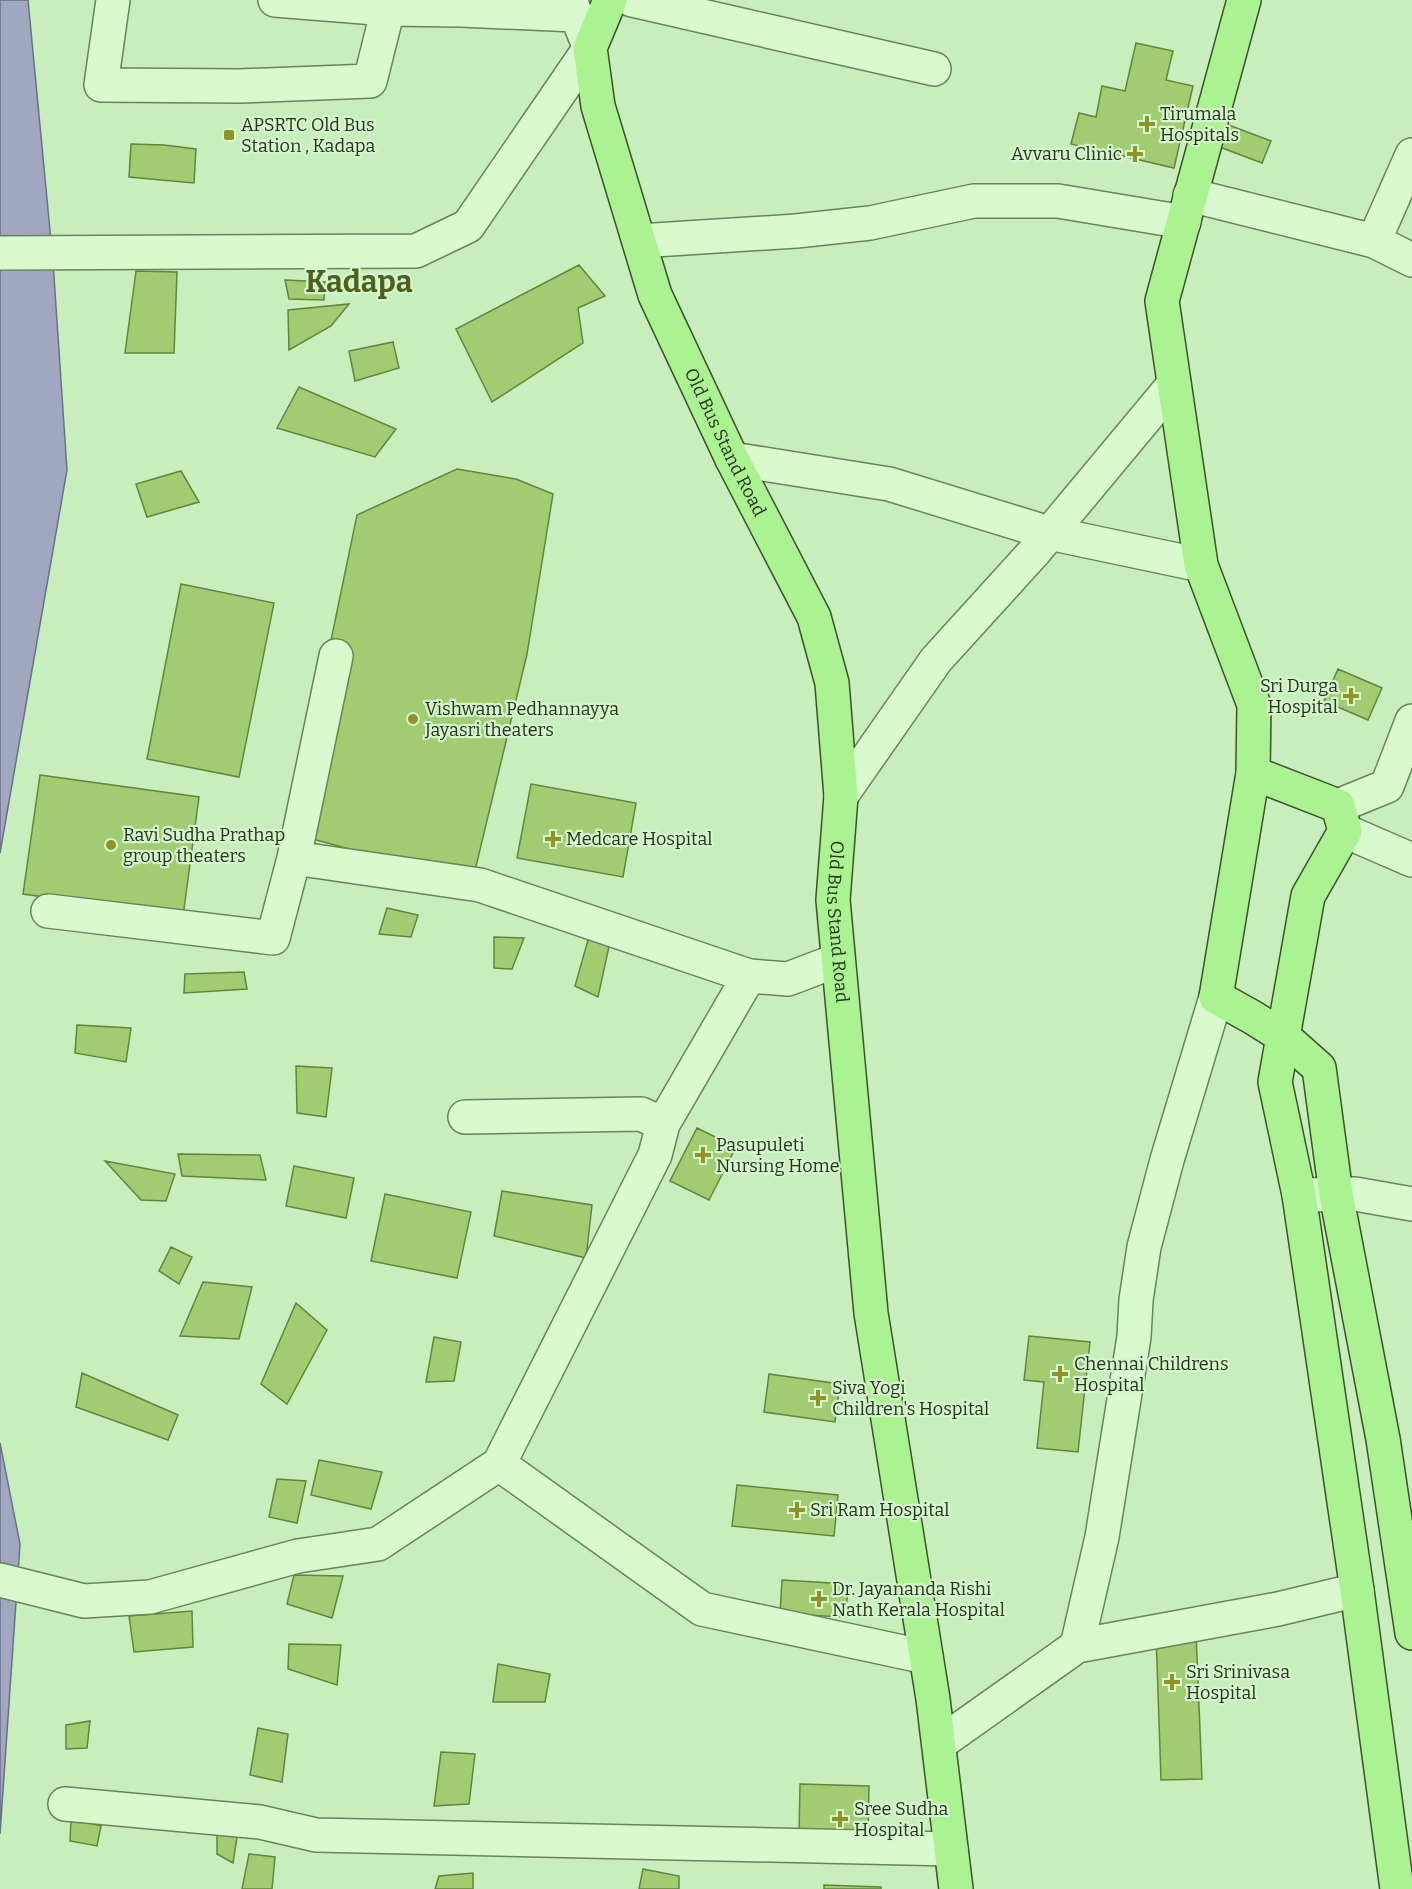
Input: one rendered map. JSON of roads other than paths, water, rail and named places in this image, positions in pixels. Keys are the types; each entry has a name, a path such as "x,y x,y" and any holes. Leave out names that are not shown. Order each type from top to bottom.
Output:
{"main road":[{"path":"590,48 610,0"},
{"path":"1244,0 1162,301 1202,565 1254,705 1253,773 1216,997 1284,1037 1319,1068 1336,1194 1383,1439 1412,1632"},
{"name":"Old Bus Stand Road","path":"590,48 598,106 656,295 732,459 814,617 832,683 841,796 833,900 871,1313 939,1744 956,1889"},
{"path":"1253,773 1342,818 1308,896 1275,1082 1299,1194 1357,1590 1397,1889"}],"street":[{"path":"113,0 101,85 240,86 370,81 388,9"},
{"path":"0,253 417,251 468,226 590,48 573,7 388,9 275,0"},
{"path":"632,0 934,69"},
{"path":"1374,241 1412,155"},
{"path":"639,242 796,231 870,222 974,201 1058,201 1187,208 1374,241 1412,260"},
{"path":"841,796 936,660 1049,533 1174,384"},
{"path":"732,459 889,484 1049,533 1202,565"},
{"path":"48,911 273,938 294,858 336,656"},
{"path":"1412,721 1388,786 1342,818 1412,860"},
{"path":"294,858 480,885 749,976 788,979 838,960"},
{"path":"0,1580 84,1601 150,1598 298,1556 378,1544 499,1464 655,1155 663,1124 749,976"},
{"path":"1077,1646 1102,1537 1134,1337 1136,1300 1144,1247 1167,1160 1216,997"},
{"path":"465,1118 641,1114 663,1124"},
{"path":"1299,1194 1355,1194 1412,1204"},
{"path":"499,1464 702,1609 926,1658"},
{"path":"939,1744 1077,1646 1278,1609 1357,1590"},
{"path":"65,1803 260,1822 316,1835 951,1849"}],"water":[{"path":"0,0 28,0 53,262 67,470 0,853"},
{"path":"0,1443 20,1544 0,1834"}],"place":[{"name":"Tirumala Hospitals","path":"1147,124"},
{"name":"APSRTC Old Bus Station , Kadapa","path":"229,135"},
{"name":"Avvaru Clinic","path":"1135,154"},
{"name":"Sri Durga Hospital","path":"1351,696"},
{"name":"Vishwam Pedhannayya Jayasri theaters","path":"413,719"},
{"name":"Medcare Hospital","path":"553,839"},
{"name":"Ravi Sudha Prathap group theaters","path":"111,845"},
{"name":"Pasupuleti Nursing Home","path":"703,1155"},
{"name":"Chennai Childrens Hospital","path":"1060,1374"},
{"name":"Siva Yogi Children's Hospital","path":"818,1398"},
{"name":"Sri Ram Hospital","path":"797,1510"},
{"name":"Dr. Jayananda Rishi Nath Kerala Hospital","path":"819,1599"},
{"name":"Sri Srinivasa Hospital","path":"1172,1682"},
{"name":"Sree Sudha Hospital","path":"840,1819"}],"district":[{"name":"Kadapa","path":"359,282"}]}
